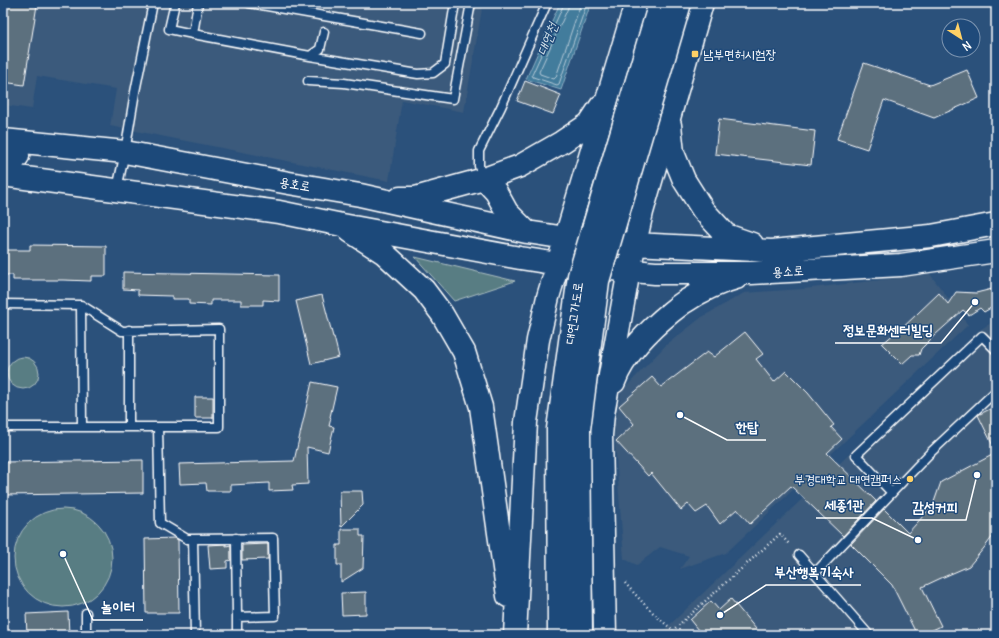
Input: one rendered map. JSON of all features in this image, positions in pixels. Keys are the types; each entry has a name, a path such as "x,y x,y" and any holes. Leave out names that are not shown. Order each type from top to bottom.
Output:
{"main road":[{"path":"514,635 526,422 538,340 548,297 568,265 576,239 576,199 636,3"},
{"name":"대연고가도로","path":"559,635 558,429 579,276 660,3"},
{"name":"대연고가도로","path":"581,635 579,429 598,281 680,3"},
{"path":"606,635 601,435 603,414 634,244 702,3"},
{"path":"360,195 415,198 484,179 520,166 562,142 588,124 608,95"},
{"path":"669,116 673,153 684,180 703,210 726,234 772,251"},
{"name":"용호로","path":"3,141 125,152 360,195 527,232 576,239"},
{"path":"3,141 16,150 18,156 13,162 3,161"},
{"path":"3,175 279,212 520,258 568,265"},
{"path":"484,179 496,192 507,212 527,232"},
{"name":"용소로","path":"576,239 634,244 772,251 931,236 996,224"},
{"path":"342,225 384,253 424,290 442,314 464,352 481,407 502,561 514,635"},
{"name":"용소로","path":"568,265 655,273 751,273 901,264 996,251"},
{"path":"603,414 618,372 637,345 656,324 685,301 718,284 751,273"}],"lane":[{"path":"116,190 125,152 135,92 153,3"},
{"path":"175,3 169,29 310,56 418,74 432,73 445,64 455,3"},
{"path":"193,34 198,3"},
{"path":"249,3 422,33"},
{"path":"308,82 344,83 453,99 471,3"},
{"path":"484,179 479,166 479,151 501,107 547,3"},
{"path":"310,56 320,49 324,32"},
{"path":"3,304 81,305 122,330 219,329 219,427 3,427"},
{"path":"81,305 82,427"},
{"path":"129,330 129,427"},
{"path":"892,493 856,455 982,336 996,350"},
{"path":"815,573 930,453 996,391"},
{"path":"158,427 160,524 187,539 273,538 275,616 237,618"},
{"path":"236,538 237,635"},
{"path":"193,539 195,635"},
{"path":"799,555 869,635"},
{"path":"86,613 86,635"}],"path":[{"path":"673,635 673,630 780,534 799,555"},
{"path":"620,578 641,602 673,630"}],"shaded area":[{"path":"3,3 483,3 464,112 402,100 389,181 110,126 116,89 37,76 32,109 3,105"},
{"path":"930,274 968,325 726,553 680,569 689,556 660,547 637,565 624,559 614,430 621,392 666,345 702,317 744,293 803,289"},
{"name":"부경대학교 대연캠퍼스","path":"996,320 996,635 659,635 981,329"}],"green space":[{"path":"415,257 515,281 454,301"},
{"path":"20,357 26,357 35,361 39,373 35,385 26,389 20,389 11,385 7,376 7,370 11,361"},
{"path":"63,509 82,513 98,523 108,539 112,558 108,577 98,593 82,603 63,607 44,603 28,593 18,577 14,558 18,539 28,523 44,513"},
{"path":"358,630 359,635 267,635 267,632"}],"water":[{"name":"대연천","path":"560,3 591,3 561,90 526,79"}],"building":[{"path":"3,3 27,3 37,5 24,85 3,82"},
{"path":"864,63 930,85 967,70 979,98 934,118 884,100 867,149 837,139"},
{"path":"525,81 561,95 553,114 517,101"},
{"path":"719,119 815,131 811,165 715,154"},
{"path":"30,245 106,246 106,276 91,276 91,281 13,280 13,275 3,275 3,250 30,250"},
{"path":"123,272 279,275 279,301 263,300 263,305 241,305 241,300 211,300 211,305 189,304 189,299 172,299 172,296 138,295 138,290 123,289"},
{"path":"996,288 996,305 984,312 980,308 969,315 963,310 921,349 919,355 912,355 902,364 882,344 895,333 896,334 939,293 948,304 956,292 976,293"},
{"path":"322,295 339,357 311,364 296,301"},
{"path":"745,332 763,354 756,359 774,382 786,371 808,393 834,425 831,427 842,439 827,453 876,501 843,536 791,486 750,524 737,509 720,524 707,506 696,513 688,504 681,510 651,473 648,476 616,441 634,424 619,406 652,377 661,387 707,352 714,357"},
{"path":"312,382 337,387 330,417 329,426 334,427 328,452 307,447 308,484 292,485 293,490 269,491 269,483 231,485 231,491 207,491 206,483 180,484 179,464 294,461"},
{"path":"195,397 213,397 213,418 195,418"},
{"path":"996,406 996,452 978,415"},
{"path":"996,453 996,532 969,566 922,587 941,626 922,635 917,635 892,585 851,544 884,509 908,533 933,505 941,482"},
{"path":"143,460 143,493 3,495 3,462"},
{"path":"340,491 362,491 363,505 341,527"},
{"path":"341,529 360,529 360,536 364,536 363,568 341,582 341,565 337,565 337,545 341,545"},
{"path":"175,538 178,540 179,613 146,613 145,539"},
{"path":"226,544 226,546 231,545 231,560 227,561 227,568 210,569 208,545"},
{"path":"268,544 268,559 242,560 242,545"},
{"path":"366,592 366,614 342,615 341,593"},
{"path":"731,599 761,635 702,635 690,620 711,601 719,610"},
{"path":"68,612 69,635 27,635 26,614"}],"place":[{"name":"남부면허시험장","path":"695,54"},
{"name":"정보문화센터빌딩","path":"975,302"},
{"name":"한탑","path":"680,415"},
{"name":"감성커피","path":"977,475"},
{"name":"부경대학교 대연캠퍼스","path":"910,479"},
{"name":"세종1관","path":"918,540"},
{"name":"놀이터","path":"63,554"},
{"name":"부산행복기숙사","path":"720,615"}]}
